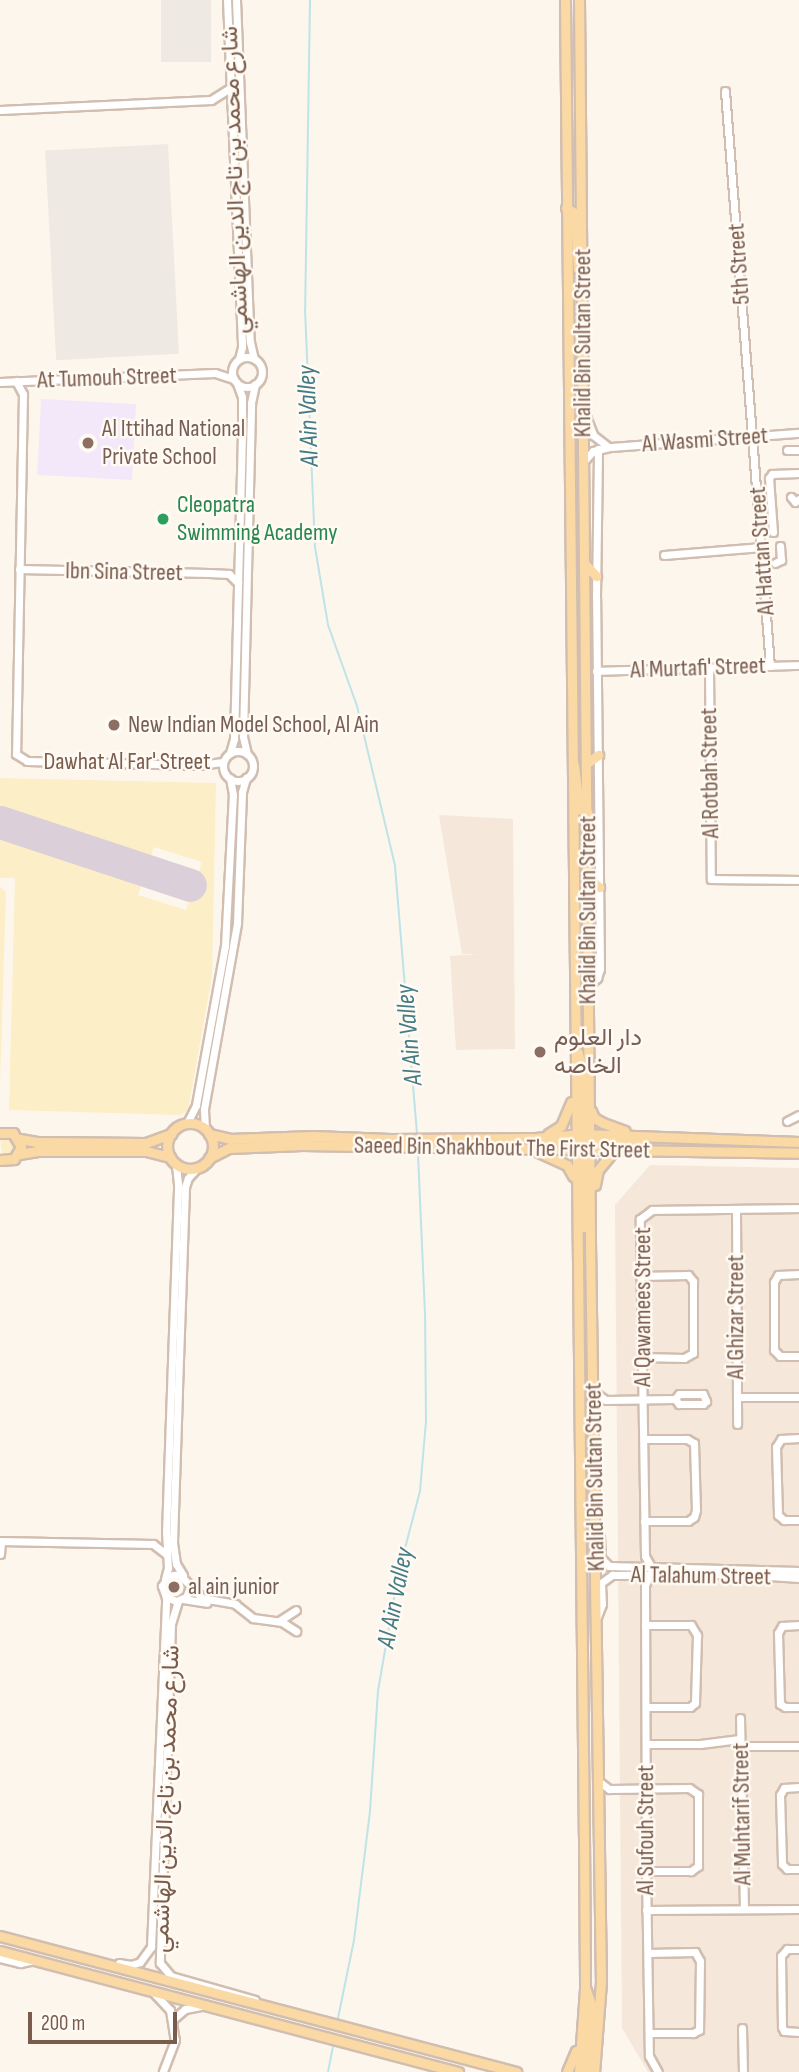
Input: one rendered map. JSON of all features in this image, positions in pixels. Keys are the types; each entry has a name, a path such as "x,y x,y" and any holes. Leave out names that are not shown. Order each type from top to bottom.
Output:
{"main road":[{"name":"Khalid Bin Sultan Street","path":"565,0 574,1087 583,1142 590,1242 594,1392 598,1801 598,2036 594,2072"},
{"name":"Khalid Bin Sultan Street","path":"579,0 589,985 583,1142 576,1194 585,1989 579,2072"},
{"path":"566,127 571,141 573,194 581,198"},
{"path":"566,208 574,211 576,257 583,280"},
{"path":"584,563 596,576"},
{"path":"587,763 598,755"},
{"path":"571,761 578,774 579,809 587,812"},
{"path":"587,877 599,887"},
{"path":"575,1048 581,1068 583,1142 799,1142"},
{"path":"588,1061 594,1118 620,1131 662,1133 690,1140"},
{"path":"535,1138 558,1129 568,1113 574,1087"},
{"path":"0,1133 9,1131 20,1139 42,1142 151,1142 171,1134 187,1123 207,1132 212,1146 209,1158 198,1167 189,1169 173,1160 146,1151 38,1151 19,1154 10,1161 0,1160"},
{"name":"Saeed Bin Shakhbout The First Street","path":"207,1132 230,1139 313,1136 391,1143"},
{"path":"171,1134 167,1143 173,1160"},
{"name":"Saeed Bin Shakhbout The First Street","path":"209,1158 218,1151 235,1147 535,1138 583,1142 615,1149 799,1153"},
{"path":"19,1154 20,1139"},
{"name":"Saeed Bin Shakhbout The First Street","path":"460,1142 510,1147 526,1142 583,1142"},
{"path":"494,1147 542,1152 567,1165 572,1171 576,1194"},
{"path":"590,1242 595,1224 596,1177 605,1158 615,1149"},
{"path":"580,1460 584,1456 589,1458 590,1499 595,1513"},
{"path":"582,1631 587,1651 588,1674 590,1678 597,1678"},
{"path":"0,1936 516,2072"},
{"path":"0,1951 458,2072"},
{"path":"585,1989 592,2007 586,2072"},
{"path":"567,2072 575,2059 578,2036 584,2023"},
{"path":"598,2036 600,2072"}],"street":[{"name":"شارع محمد بن تاج الدين الهاشمي","path":"227,0 242,347 237,361"},
{"name":"شارع محمد بن تاج الدين الهاشمي","path":"236,0 250,345 254,359"},
{"path":"211,100 230,88"},
{"name":"5th Street","path":"725,91 753,437"},
{"path":"0,110 211,100 223,103 232,112"},
{"path":"187,1123 195,1110 225,946 233,796 230,778 225,773 223,762 230,753 234,739 242,402 232,371 237,361 254,359 262,373 255,384 251,403 243,740 253,766 242,792 237,923 204,1109 207,1132"},
{"name":"At Tumouh Street","path":"215,373 237,361"},
{"name":"At Tumouh Street","path":"0,382 215,373 236,381"},
{"name":"Dawhat Al Far' Street","path":"16,381 23,394 15,748 18,757 27,761 199,765 223,762"},
{"path":"23,394 33,381"},
{"path":"236,381 247,386 255,384"},
{"name":"Al Wasmi Street","path":"583,406 597,441 611,447"},
{"name":"Al Wasmi Street","path":"598,449 799,433"},
{"name":"Al Hattan Street","path":"753,437 770,666"},
{"path":"584,461 598,449"},
{"path":"589,985 597,978 600,968 596,671 598,449"},
{"path":"787,450 799,450"},
{"path":"773,531 769,476 799,473"},
{"path":"763,564 781,560 780,546"},
{"path":"664,555 762,547"},
{"path":"238,583 229,575 239,565"},
{"name":"Ibn Sina Street","path":"19,569 229,575"},
{"name":"Al Murtafi' Street","path":"596,671 799,665"},
{"name":"Al Rotbah Street","path":"709,668 711,879 799,880"},
{"path":"230,753 240,751 247,754"},
{"path":"230,778 246,778"},
{"path":"787,1121 799,1115"},
{"path":"173,1160 178,1184 166,1533 168,1568 162,1586 166,1597 234,1604 257,1619 279,1622 296,1631"},
{"path":"198,1167 185,1187 173,1542 176,1564 190,1587 202,1598 218,1602"},
{"name":"Al Qawamees Street","path":"650,1569 645,1556 644,1521 640,1219 647,1212 799,1208"},
{"name":"Al Ghizar Street","path":"736,1209 737,1424"},
{"path":"799,1274 778,1275 774,1279 774,1350 782,1356 799,1356"},
{"path":"640,1276 688,1275 693,1281 693,1353 684,1358 642,1357"},
{"path":"594,1392 606,1400 675,1399"},
{"path":"737,1397 799,1396"},
{"path":"594,1409 606,1400"},
{"path":"799,1438 781,1439 776,1447 778,1515 784,1520 799,1520"},
{"path":"644,1440 687,1439 694,1443 696,1510 694,1517 688,1521 644,1521"},
{"name":"Al Talahum Street","path":"595,1524 604,1563 638,1570"},
{"path":"153,1544 166,1533"},
{"path":"0,1554 0,1541 153,1544 166,1554"},
{"path":"645,1556 638,1570 645,1585"},
{"name":"Al Talahum Street","path":"650,1569 799,1578"},
{"name":"Al Talahum Street","path":"597,1618 601,1604 601,1583 605,1577 650,1569 799,1571"},
{"name":"Al Sufouh Street","path":"650,1569 645,1585 646,1910 650,2060 658,2072"},
{"path":"165,1579 175,1573 183,1575"},
{"path":"181,1600 190,1587"},
{"name":"شارع محمد بن تاج الدين الهاشمي","path":"68,1953 79,1952 131,1965 144,1959 150,1951 166,1597"},
{"name":"شارع محمد بن تاج الدين الهاشمي","path":"181,1600 171,1624 160,1963 171,1976 243,1994 268,2007"},
{"path":"279,1622 296,1610"},
{"path":"645,1625 691,1625 697,1635 695,1703 690,1707 646,1707"},
{"path":"799,1625 782,1626 778,1633 780,1703 787,1708 799,1707"},
{"name":"Al Muhtarif Street","path":"740,1718 744,1909"},
{"path":"646,1744 742,1743 799,1746"},
{"path":"597,1780 610,1789 696,1791 699,1863 691,1871 646,1871"},
{"path":"799,1787 784,1788 780,1795 782,1864 787,1869 799,1869"},
{"path":"598,1801 610,1789"},
{"path":"646,1910 799,1909"},
{"path":"799,1949 787,1949 781,1956 782,2027 784,2031 799,2032"},
{"path":"648,1953 692,1952 700,1958 699,2030 693,2033 649,2033"},
{"path":"0,1958 20,1963 35,1960"},
{"path":"153,1992 167,2004 171,2020 174,2046 163,2072"},
{"path":"171,2020 185,2009 204,2006"},
{"path":"742,2028 743,2072"}],"shaded area":[{"path":"161,0 211,0 211,62 161,62"},
{"path":"168,144 179,354 56,360 45,150"},
{"name":"Al Ittihad National Private School","path":"41,399 136,404 132,480 37,475"},
{"path":"439,815 513,819 515,1049 456,1050 450,956 478,954 462,954"},
{"path":"650,1165 799,1168 799,2072 648,2072 622,2028 615,1205"}],"sand":[{"path":"0,778 216,783 212,976 188,1110 180,1115 9,1110 15,878 0,878 0,836 142,883 138,895 186,910 202,862 154,847 150,858 0,809"},
{"path":"0,887 6,892 0,1084"},
{"path":"9,1135 18,1144 12,1156 2,1156 0,1138"}],"waterway":[{"name":"Al Ain Valley","path":"310,0 305,309 315,547 328,625 357,706 395,866 417,1135"},
{"name":"Al Ain Valley","path":"337,2023 354,1940 370,1811 378,1691 398,1575 420,1491 426,1421 425,1314 418,1151"},
{"name":"Al Ain Valley","path":"328,2072 334,2042"}],"runway":[{"path":"0,822 190,885"}],"place":[{"name":"Al Ittihad National Private School","path":"88,443"},
{"name":"Cleopatra Swimming Academy","path":"163,519"},
{"name":"New Indian Model School, Al Ain","path":"114,725"},
{"name":"دار العلوم الخاصه","path":"540,1052"},
{"name":"al ain junior","path":"174,1587"}]}
